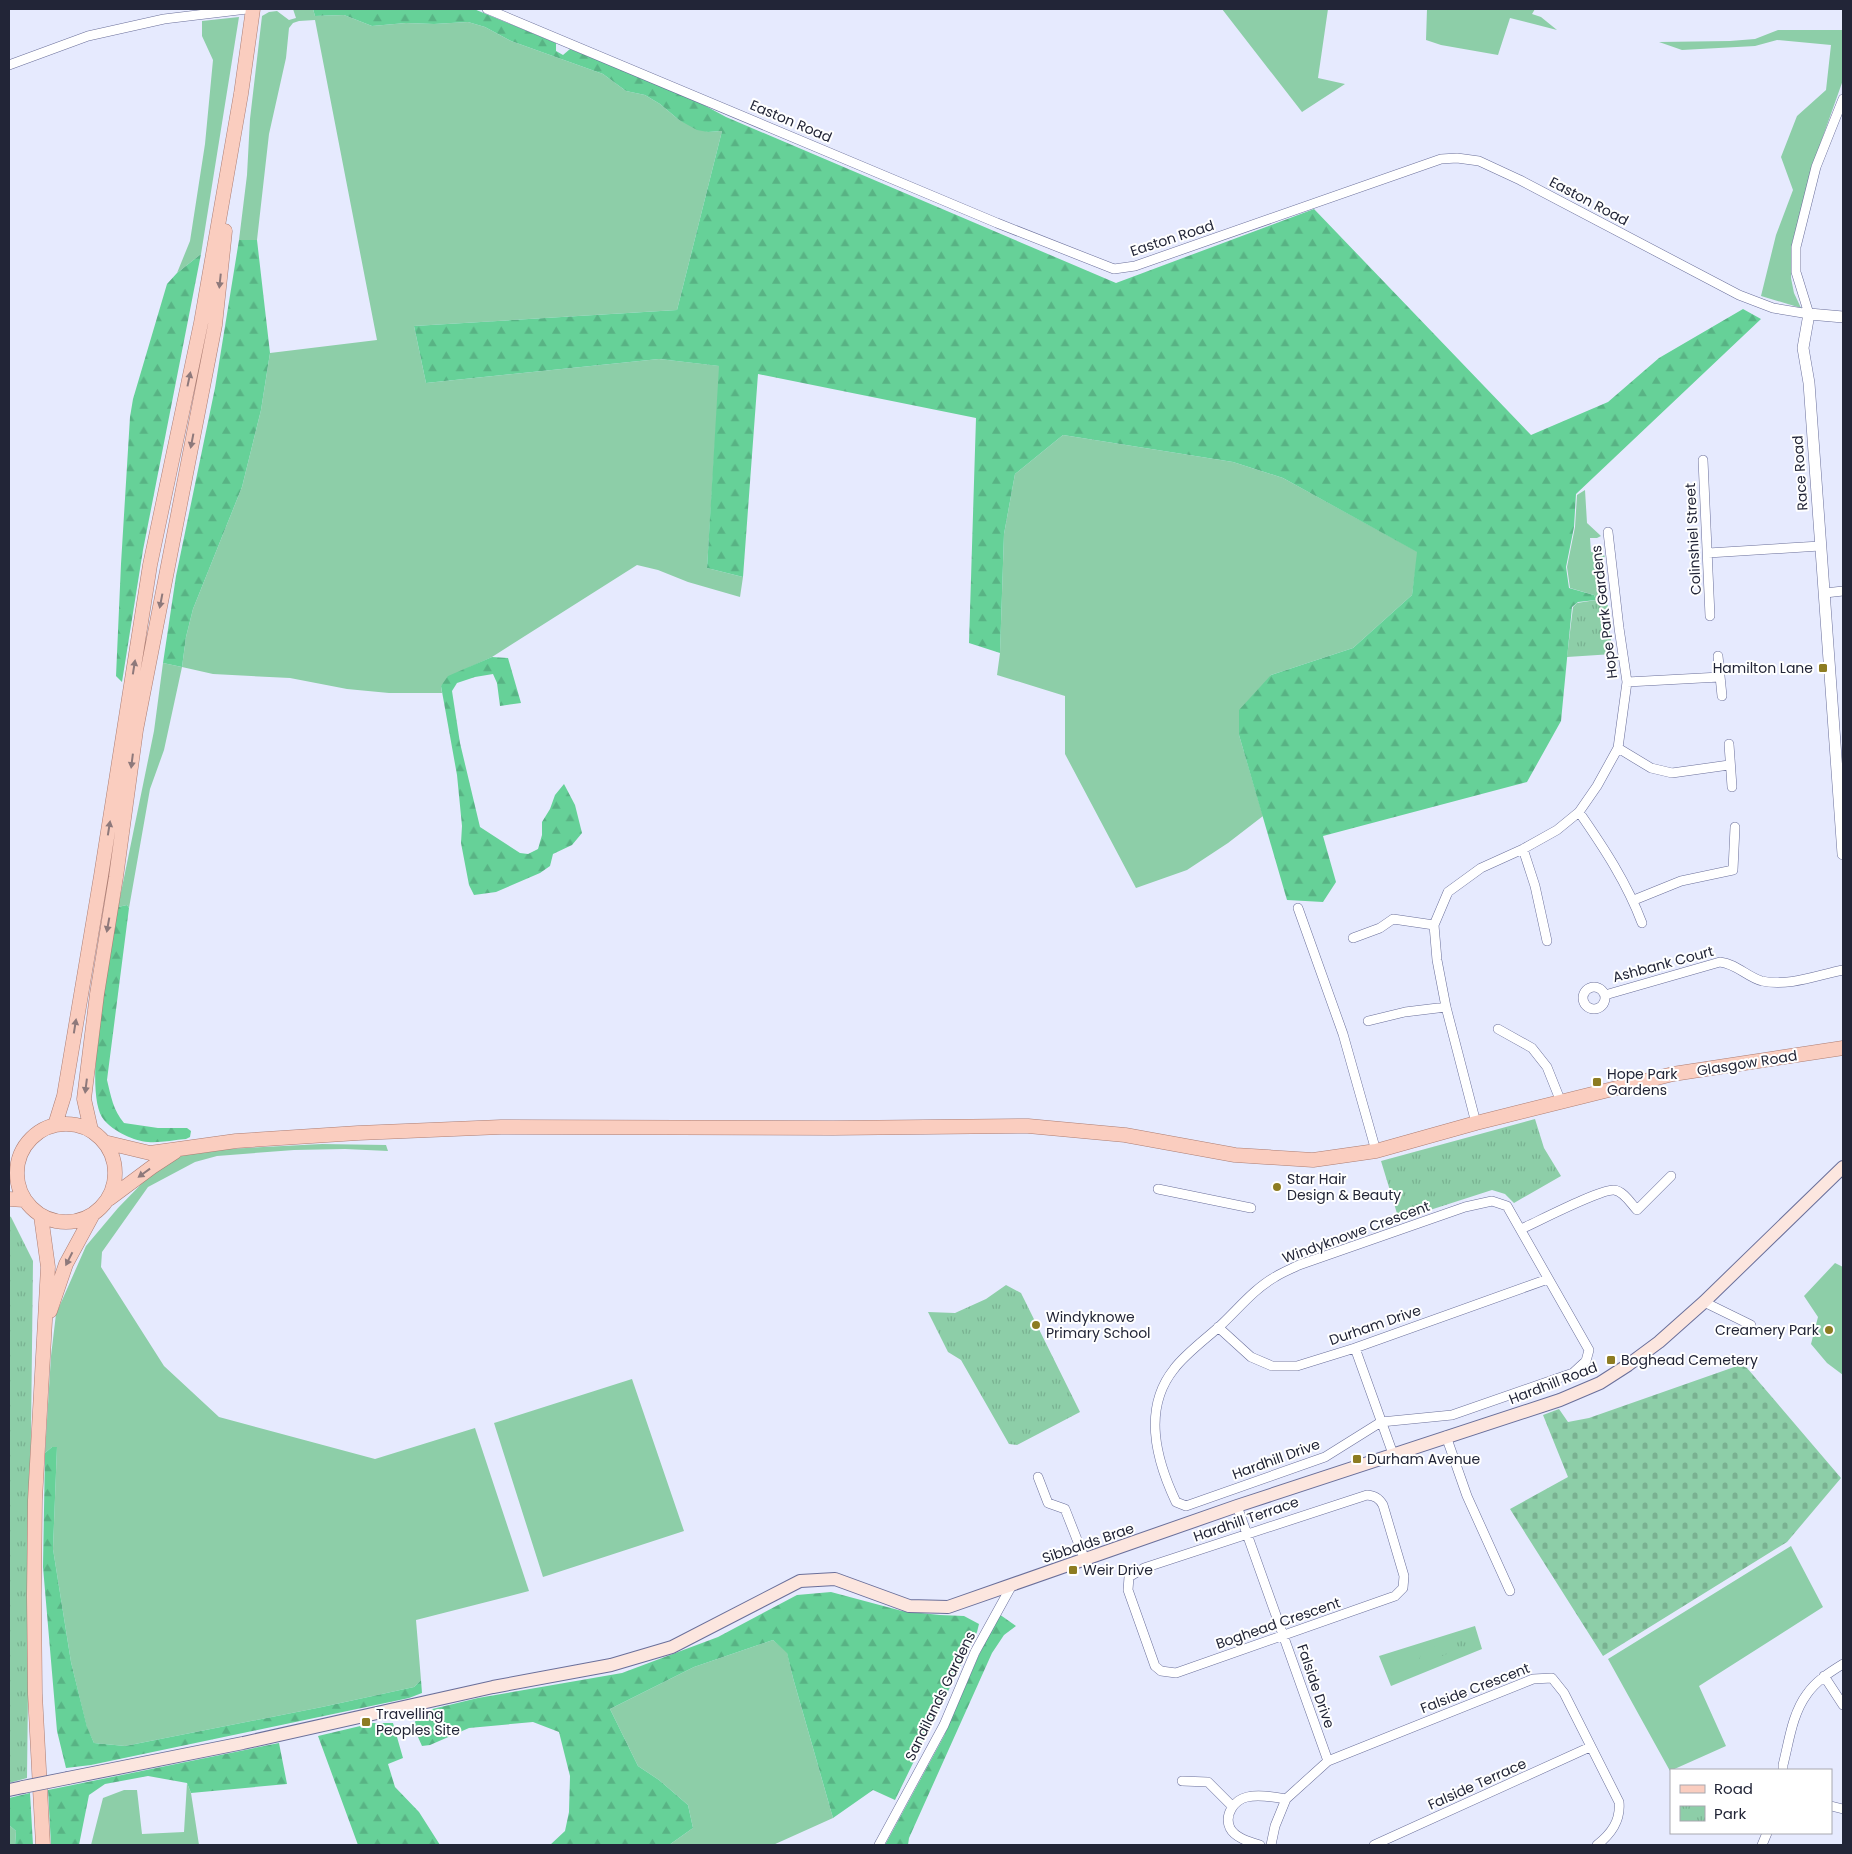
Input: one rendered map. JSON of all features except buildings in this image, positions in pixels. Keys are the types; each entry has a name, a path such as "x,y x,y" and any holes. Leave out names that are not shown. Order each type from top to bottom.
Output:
{"main road":[{"path":"91,1130 84,1099 96,994 116,877 136,730 215,325 241,94 248,11"},
{"path":"55,1125 64,1096 150,565 201,323 241,94"},
{"name":"Glasgow Road","path":"104,1142 150,1153 236,1141 358,1133 501,1127 689,1126 833,1128 1028,1126 1125,1135 1235,1155 1314,1160 1376,1151 1476,1123 1673,1074 1843,1048"},
{"path":"92,1216 76,1222 66,1223 41,1216 24,1200 17,1184 17,1166 14,1161 25,1145 37,1133 55,1125 72,1124 91,1130 104,1142 113,1157 116,1172 113,1189 108,1199"},
{"path":"44,1328 66,1264 92,1216 108,1199 180,1149"},
{"name":"Hardhill Road","path":"1237,1506 1560,1400 1600,1383 1659,1342 1704,1302 1843,1167"},
{"path":"9,1199 24,1200"},
{"path":"41,1216 48,1267 35,1500 34,1596 42,1845"},
{"name":"Sibbalds Brae","path":"9,1790 253,1741 493,1687 611,1665 672,1647 800,1581 835,1579 909,1606 948,1608 1237,1506"}],"street":[{"name":"Easton Road","path":"487,9 997,223 1114,269 1135,266 1442,160 1457,158 1479,161 1520,180 1739,295 1773,308 1809,314"},
{"path":"9,66 88,36 164,19 248,11"},
{"name":"Race Road","path":"1843,99 1816,167 1796,247 1796,272 1809,314 1803,348 1809,383 1843,854"},
{"path":"1809,314 1843,316"},
{"name":"Colinshiel Street","path":"1703,460 1710,616"},
{"name":"Hope Park Gardens","path":"1476,1123 1446,1007 1437,960 1434,925 1448,892 1480,868 1524,849 1557,830 1579,812 1597,786 1618,748 1627,682 1608,532"},
{"path":"1708,554 1820,546"},
{"path":"1825,593 1843,591"},
{"path":"1718,656 1722,696"},
{"path":"1627,682 1720,677"},
{"path":"1729,744 1732,787"},
{"path":"1618,748 1651,768 1672,773 1729,765"},
{"path":"1579,812 1609,855 1634,900 1642,923"},
{"path":"1634,900 1681,882 1733,870 1735,827"},
{"path":"1524,849 1535,886 1547,941"},
{"path":"1298,908 1343,1034 1376,1151"},
{"path":"1353,938 1380,928 1393,918 1434,925"},
{"name":"Ashbank Court","path":"1605,995 1720,962 1730,963 1760,980 1778,983 1843,970"},
{"path":"1368,1021 1406,1012 1446,1007"},
{"path":"1498,1028 1532,1048 1547,1067 1562,1102"},
{"path":"1520,1229 1596,1195 1614,1190 1623,1194 1636,1210 1671,1176"},
{"path":"1158,1189 1251,1208"},
{"name":"Windyknowe Crescent","path":"1186,1506 1176,1502 1162,1466 1155,1437 1154,1417 1164,1384 1174,1368 1254,1292 1274,1277 1299,1265 1465,1206 1492,1201 1507,1206 1589,1350"},
{"name":"Durham Drive","path":"1218,1327 1251,1358 1272,1366 1297,1366 1355,1348 1548,1278"},
{"path":"1704,1302 1751,1325"},
{"path":"1355,1348 1393,1454"},
{"name":"Hardhill Drive","path":"1186,1506 1326,1457 1381,1422 1452,1415 1573,1373 1586,1361 1589,1350"},
{"path":"1446,1436 1467,1496 1510,1591"},
{"path":"1038,1477 1048,1503 1065,1509 1085,1560"},
{"name":"Hardhill Terrace","path":"1129,1577 1144,1568 1248,1533 1367,1494 1374,1496"},
{"name":"Boghead Crescent","path":"1129,1577 1128,1590 1155,1666 1161,1671 1176,1673 1395,1596 1403,1588 1404,1576 1383,1505 1374,1496"},
{"name":"Falside Drive","path":"1237,1506 1328,1761"},
{"name":"Sandilands Gardens","path":"879,1845 944,1725 975,1652 1012,1585"},
{"path":"1783,1769 1794,1719 1806,1694 1824,1676 1843,1664"},
{"path":"1824,1676 1843,1705"},
{"name":"Falside Crescent","path":"1271,1845 1275,1826 1286,1799 1328,1761 1533,1679 1552,1678 1564,1693 1619,1802 1620,1811 1613,1829 1596,1845"},
{"name":"Falside Terrace","path":"1374,1845 1590,1747"},
{"path":"1182,1781 1208,1782 1232,1806"},
{"path":"1260,1845 1243,1840 1230,1828 1228,1818 1232,1806 1245,1797 1266,1796 1286,1799"}],"green space":[{"path":"293,9 313,9 315,16 344,15 372,26 406,23 468,22 485,27 511,41 603,74 626,91 645,95 660,104 679,120 708,132 722,131 677,310 414,326 426,383 659,359 720,366 707,568 743,577 740,597 637,565 492,657 470,667 441,686 442,693 389,693 347,689 290,678 213,674 182,667 186,637 193,609 242,487 261,410 270,353 377,340 315,20 299,21 293,23 289,28 286,58 269,134 257,240 239,240 262,16 269,12 277,11 289,20 296,18"},
{"path":"313,9 474,9 556,43 556,51 563,55 570,49 691,98 726,117 1116,283 1314,209 1531,435 1608,402 1659,358 1743,309 1761,319 1576,494 1574,527 1566,567 1569,588 1594,595 1596,600 1578,602 1572,607 1561,721 1527,782 1323,836 1336,882 1323,902 1287,900 1239,735 1239,710 1271,675 1353,648 1412,595 1417,552 1283,478 1233,462 1063,435 1015,474 1004,534 1000,653 969,643 976,418 758,374 743,577 707,568 719,366 659,359 426,383 414,326 677,310 722,131 708,132 697,130 679,120 660,104 645,95 626,91 603,74 511,41 485,27 468,22 406,23 372,26 344,15 315,16"},
{"path":"1222,9 1328,9 1318,78 1345,84 1302,112"},
{"path":"1427,9 1535,9 1532,14 1541,17 1557,30 1510,18 1498,55 1441,45 1426,40"},
{"path":"239,17 201,254 177,273 190,241 205,144 213,60 202,36 202,21"},
{"path":"1778,30 1843,30 1843,80 1821,142 1792,243 1791,278 1794,293 1801,308 1761,296 1776,235 1793,190 1781,157 1797,116 1826,90 1831,45 1777,40 1755,46 1682,50 1659,42 1755,39"},
{"path":"239,240 257,240 270,353 261,410 242,487 193,609 186,637 182,667 163,663 176,576 215,388"},
{"path":"201,254 143,550 122,682 116,676 130,417 133,399 167,284 177,273"},
{"path":"1063,435 1233,462 1283,478 1418,552 1412,595 1353,648 1271,675 1239,735 1263,816 1228,843 1187,870 1136,888 1065,754 1065,696 997,675 1000,653 1004,534 1015,474"},
{"path":"1585,490 1587,523 1601,536 1590,538 1591,552 1601,553 1605,556 1600,563 1613,654 1567,657 1573,607 1577,603 1596,600 1594,595 1570,588 1567,567 1575,527 1577,495"},
{"path":"1605,602 1609,607 1610,615 1602,622 1605,650 1577,650 1576,606"},
{"path":"492,657 508,658 521,703 500,706 497,683 493,674 457,683 452,691 460,743 480,827 520,853 528,854 538,849 542,835 542,822 550,809 555,795 564,784 575,805 582,833 572,845 553,854 550,866 540,873 496,892 474,895 469,885 461,843 462,826 457,775 441,686 448,676"},
{"path":"163,663 182,667 164,750 150,789 129,908 127,905 118,907 154,731"},
{"path":"127,905 129,908 107,1080 110,1092 115,1108 124,1123 158,1128 187,1128 191,1131 190,1137 186,1139 153,1142 130,1138 118,1132 104,1120 97,1104 95,1081 96,1051 100,1018 118,907"},
{"path":"1535,1119 1544,1148 1561,1176 1514,1203 1505,1194 1492,1190 1399,1220 1381,1161"},
{"path":"322,1144 386,1145 388,1151 345,1149 294,1150 217,1156 195,1162 148,1187 102,1252 101,1267 164,1366 219,1417 375,1459 475,1428 529,1591 416,1620 421,1680 414,1687 125,1746 94,1743 87,1728 71,1662 53,1549 57,1447 52,1447 45,1453 51,1356 56,1314 86,1246 118,1208 154,1171 178,1156 208,1150"},
{"path":"9,1216 33,1261 27,1778 9,1783"},
{"name":"Creamery Park","path":"1835,1263 1843,1267 1843,1375 1827,1363 1811,1344 1818,1317 1804,1296"},
{"path":"1006,1285 1021,1293 1080,1412 1017,1445 1009,1444 961,1360 948,1352 928,1312 955,1313 986,1299"},
{"path":"1740,1365 1747,1368 1841,1478 1787,1542 1603,1656 1510,1509 1568,1477 1543,1415 1559,1409 1568,1422 1589,1418"},
{"path":"632,1379 684,1531 543,1577 494,1423"},
{"path":"52,1447 57,1447 53,1549 71,1662 87,1727 94,1743 125,1746 414,1687 421,1680 422,1693 409,1698 91,1765 66,1768 57,1731 43,1567 45,1453"},
{"path":"1791,1546 1823,1607 1699,1686 1726,1746 1674,1769 1670,1769 1670,1771 1608,1659"},
{"path":"831,1592 902,1611 964,1616 979,1624 977,1632 895,1800 873,1790 833,1818 787,1653 773,1640 694,1667 610,1709 638,1766 659,1780 688,1805 693,1828 669,1845 550,1845 565,1831 569,1812 570,1776 559,1732 533,1722 469,1728 430,1745 422,1746 413,1726 420,1712 478,1698 622,1673 718,1637 797,1595"},
{"path":"999,1614 1016,1626 1004,1635 992,1653 909,1838 908,1845 885,1845 944,1736"},
{"path":"1475,1626 1482,1649 1391,1686 1379,1656"},
{"path":"1467,1637 1470,1642 1469,1645 1427,1662 1419,1659 1424,1650"},
{"path":"773,1640 787,1652 833,1818 773,1845 669,1845 693,1828 688,1805 659,1780 638,1766 610,1709 694,1667"},
{"path":"373,1723 393,1723 403,1758 388,1764 395,1787 419,1812 440,1845 358,1845 318,1736"},
{"path":"279,1743 287,1784 191,1793 187,1783 148,1776 105,1784 89,1795 79,1845 51,1845 48,1790"},
{"path":"187,1783 191,1793 199,1845 91,1845 103,1798 124,1790 137,1790 142,1834 184,1832"},
{"path":"30,1793 33,1845 15,1845 16,1831 9,1825 9,1798"},
{"path":"9,1825 16,1831 15,1845 9,1845"}],"place":[{"name":"Hamilton Lane","path":"1823,668"},
{"name":"Hope Park Gardens","path":"1597,1082"},
{"name":"Star Hair Design & Beauty","path":"1277,1187"},
{"name":"Windyknowe Primary School","path":"1036,1325"},
{"name":"Creamery Park","path":"1829,1330"},
{"name":"Boghead Cemetery","path":"1611,1360"},
{"name":"Durham Avenue","path":"1357,1459"},
{"name":"Weir Drive","path":"1073,1570"},
{"name":"Travelling Peoples Site","path":"366,1722"}]}
